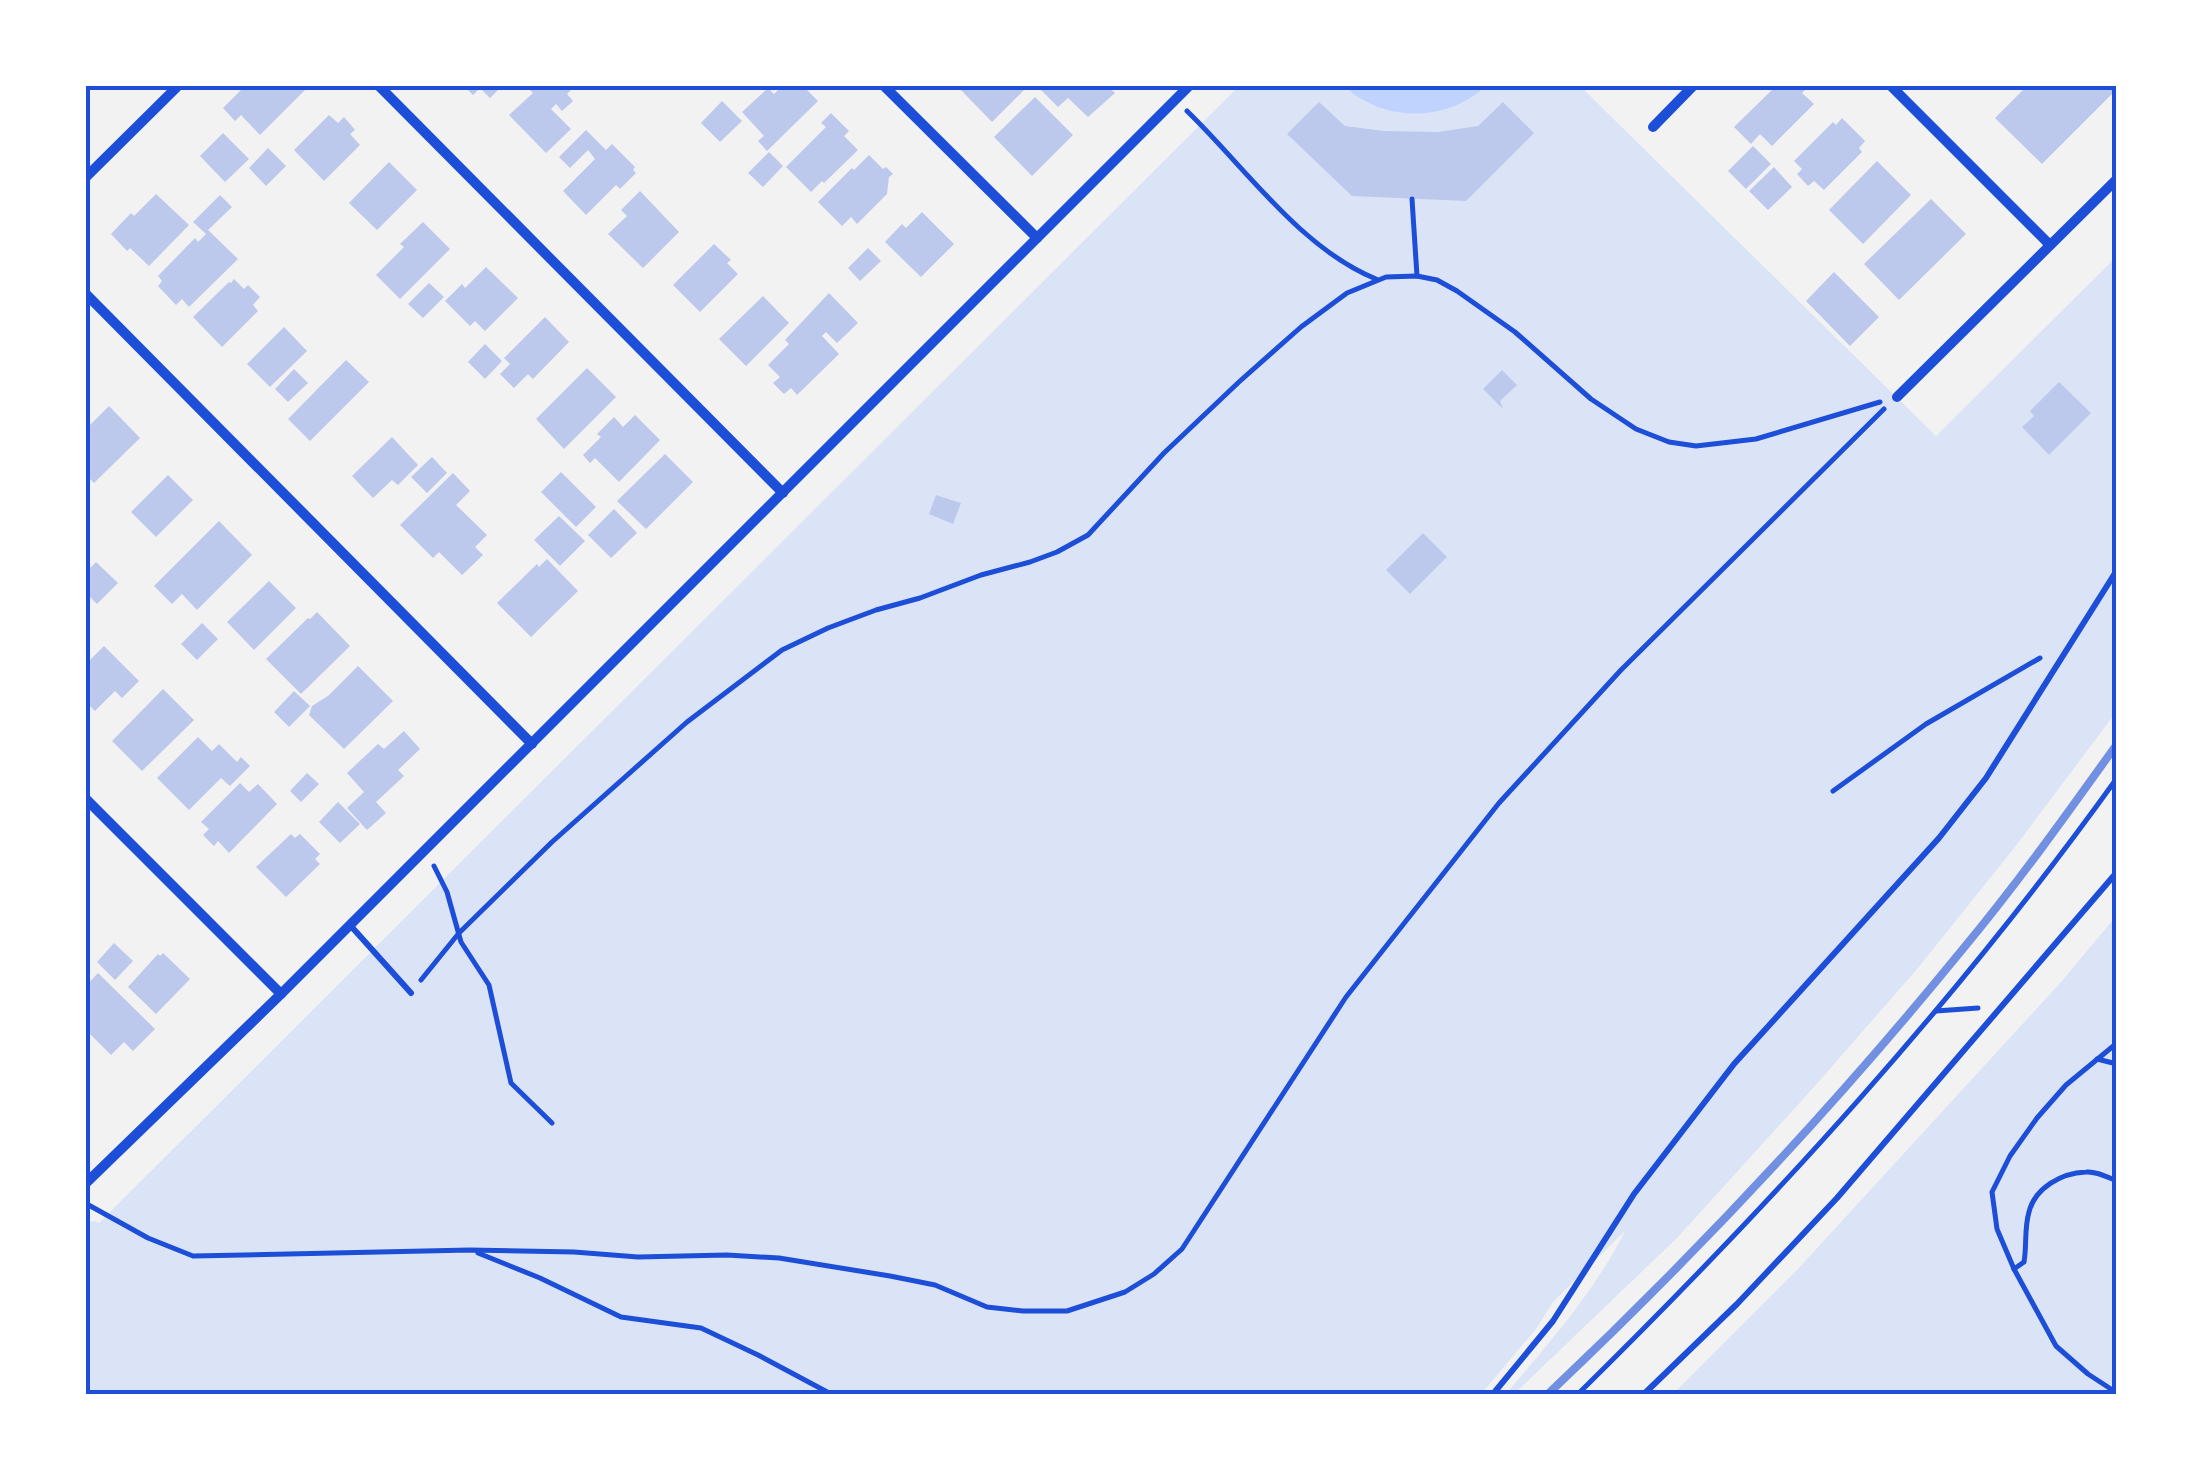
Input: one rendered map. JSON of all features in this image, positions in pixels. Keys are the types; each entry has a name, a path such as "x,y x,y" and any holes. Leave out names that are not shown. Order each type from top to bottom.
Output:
{"street":[{"path":"85,178 179,85"},
{"path":"378,85 783,493"},
{"path":"883,85 1037,238"},
{"path":"85,1184 350,926 1190,85"},
{"path":"1653,126 1694,85"},
{"path":"1890,85 2050,245"},
{"path":"1897,397 2117,178"},
{"path":"85,294 532,744"},
{"path":"85,798 281,994"}],"lane":[{"path":"1492,1394 1553,1321 1634,1194 1734,1064 1938,838 1986,778 2117,570"},
{"path":"1644,1394 1785,1254 2117,872"},
{"path":"350,926 411,992"}],"path":[{"path":"1175,100 1296,224 1331,253 1378,280"},
{"path":"1412,198 1417,276"},
{"path":"411,992 459,932 552,842 687,722 782,650 876,610 1044,558 1088,535 1164,452 1301,327 1347,293 1378,280 1417,276 1437,280 1515,332 1591,399 1636,429 1669,442 1696,446 1756,439 1897,397"},
{"path":"85,1203 148,1238 193,1256 470,1250 779,1258 934,1285 987,1306 1023,1311 1067,1311 1125,1292 1154,1274 1182,1248 1346,997 1500,802 1622,670 1897,397"},
{"path":"1833,791 1926,724 2073,640"},
{"path":"1578,1394 1778,1190 1936,1012 2010,922 2117,778"},
{"path":"426,850 448,892 462,942 489,985 511,1083 552,1124"},
{"path":"1936,1012 2001,1007"},
{"path":"2117,1043 2066,1085 2037,1118 2010,1156 1992,1192 1997,1229 2056,1346 2117,1393"},
{"path":"2097,1059 2117,1064"},
{"path":"2014,1269 2024,1262 2030,1208 2042,1189 2088,1171 2117,1181"},
{"path":"470,1250 621,1317 701,1328 831,1394"}],"shaded area":[{"path":"1240,85 1579,85 1936,436 2117,256 2117,711 1918,968 1814,1087 1677,1238 1514,1394 1506,1394 1586,1295 1625,1231 1553,1302 1536,1329 1481,1394 85,1394 85,1223 99,1223"},
{"path":"2117,915 2117,1394 1673,1394 1797,1270 2061,982"}],"water":[{"path":"1343,85 1487,85 1453,106 1415,114 1377,106"}],"building":[{"path":"246,85 307,88 260,135 241,115 235,121 223,108"},
{"path":"463,85 503,85 490,98 480,88 473,95"},
{"path":"525,85 576,85 567,94 573,101 562,111 556,104 551,109 571,129 546,153 509,115 533,93"},
{"path":"783,85 802,85 818,101 767,151 758,141 764,136 742,112 768,88 774,94"},
{"path":"1029,85 992,122 959,88"},
{"path":"1036,85 1107,85 1115,93 1088,117 1068,98 1058,107"},
{"path":"1777,85 1810,85 1802,93 1814,104 1772,146 1760,134 1751,144 1734,127"},
{"path":"2028,85 2117,85 2117,89 2042,164 1995,118"},
{"path":"1035,97 1073,135 1032,176 994,137"},
{"path":"722,101 742,121 720,142 701,123"},
{"path":"1319,102 1345,126 1438,132 1478,126 1503,102 1534,133 1466,201 1352,196 1287,134"},
{"path":"831,113 849,131 844,136 858,150 811,192 786,167 826,127 821,123"},
{"path":"329,115 338,123 344,117 355,130 350,134 360,145 324,181 294,150"},
{"path":"1842,118 1865,141 1859,148 1862,152 1824,190 1814,181 1808,186 1797,174 1802,169 1794,161 1833,122 1836,125"},
{"path":"586,130 606,150 612,144 635,167 636,173 620,189 616,185 586,215 563,191 595,159 588,150 570,168 559,157"},
{"path":"223,133 249,159 225,182 200,156"},
{"path":"1753,146 1771,164 1746,189 1728,171"},
{"path":"268,148 286,166 266,186 249,168"},
{"path":"769,152 783,166 763,187 748,173"},
{"path":"869,155 893,174 887,194 857,224 851,217 842,226 818,202"},
{"path":"1877,161 1911,195 1863,244 1829,210"},
{"path":"389,162 417,190 377,230 349,203"},
{"path":"1774,167 1792,187 1768,210 1749,191"},
{"path":"640,191 679,232 643,268 608,234 627,216 621,210"},
{"path":"156,194 189,225 149,266 111,234"},
{"path":"220,195 232,207 208,230 238,259 189,307 182,299 176,305 158,286 162,281 158,276 195,238 198,242 206,234 193,222"},
{"path":"1931,199 1966,234 1899,300 1864,264"},
{"path":"922,212 954,244 921,277 885,242 902,224 906,228"},
{"path":"423,222 450,249 400,299 376,275"},
{"path":"714,244 731,260 727,263 738,274 700,312 673,285"},
{"path":"868,248 881,261 860,281 848,268"},
{"path":"486,267 518,298 485,331 475,321 470,326 445,301"},
{"path":"1834,272 1879,317 1850,346 1806,301"},
{"path":"234,279 244,289 248,285 260,297 253,305 258,311 222,347 193,317"},
{"path":"429,283 444,297 423,318 408,304"},
{"path":"829,293 858,323 837,343 826,332 822,336 839,354 797,395 791,388 784,394 773,383 780,377 768,365 789,344 785,340"},
{"path":"763,296 789,323 746,366 719,339"},
{"path":"545,317 569,342 533,379 528,374 514,388 500,374 510,364 504,358"},
{"path":"284,327 307,351 270,387 247,364"},
{"path":"485,344 502,361 485,379 468,362"},
{"path":"346,360 369,382 310,441 288,419"},
{"path":"587,368 616,397 564,449 536,419"},
{"path":"294,369 308,383 288,402 275,389"},
{"path":"1502,370 1517,385 1500,401 1503,409 1483,389"},
{"path":"2059,382 2091,413 2049,455 2022,427 2034,416 2030,411"},
{"path":"109,406 140,438 94,483 85,474 85,430"},
{"path":"635,415 660,440 619,482 595,458 590,463 583,455 614,417 623,427"},
{"path":"392,437 418,465 398,485 392,480 373,498 352,476"},
{"path":"665,454 693,482 646,529 617,501"},
{"path":"432,457 447,473 427,493 411,477"},
{"path":"561,472 596,507 576,527 541,492"},
{"path":"453,473 470,491 456,505 487,535 475,547 483,555 462,575 439,552 433,558 400,525"},
{"path":"168,475 193,500 156,537 131,512"},
{"path":"936,495 961,503 953,524 929,514"},
{"path":"614,509 637,533 611,558 588,535"},
{"path":"559,516 585,541 560,566 534,540"},
{"path":"219,521 252,555 197,610 182,594 172,604 154,586"},
{"path":"1423,533 1447,557 1410,594 1386,570"},
{"path":"547,559 578,591 531,637 497,603"},
{"path":"96,562 118,583 97,604 85,592 85,573"},
{"path":"269,581 296,608 254,650 227,622"},
{"path":"317,612 350,646 301,694 266,659"},
{"path":"202,623 218,639 197,660 181,644"},
{"path":"104,646 139,681 122,698 115,691 95,711 85,701 85,665"},
{"path":"358,666 393,701 344,749 309,715 312,706"},
{"path":"163,689 194,720 142,771 112,741"},
{"path":"294,691 310,706 289,727 274,712"},
{"path":"404,731 420,749 398,770 404,776 376,802 386,813 367,830 347,808 364,792 347,773 378,744 384,749"},
{"path":"198,737 212,751 219,744 237,762 241,757 250,766 230,786 221,778 189,810 157,778"},
{"path":"307,773 319,784 301,802 290,791"},
{"path":"240,783 249,792 258,784 277,804 229,853 218,841 214,846 203,835 209,829 201,822"},
{"path":"338,802 360,824 340,843 319,822"},
{"path":"291,834 295,838 300,834 320,854 315,859 320,864 286,897 256,867"},
{"path":"114,943 133,961 115,980 97,962"},
{"path":"163,953 190,979 156,1014 128,987"},
{"path":"98,973 155,1029 133,1051 124,1042 111,1055 85,1029 85,987"}],"railway":[{"path":"1548,1394 1710,1234 1864,1066 2002,900 2117,744"}]}
